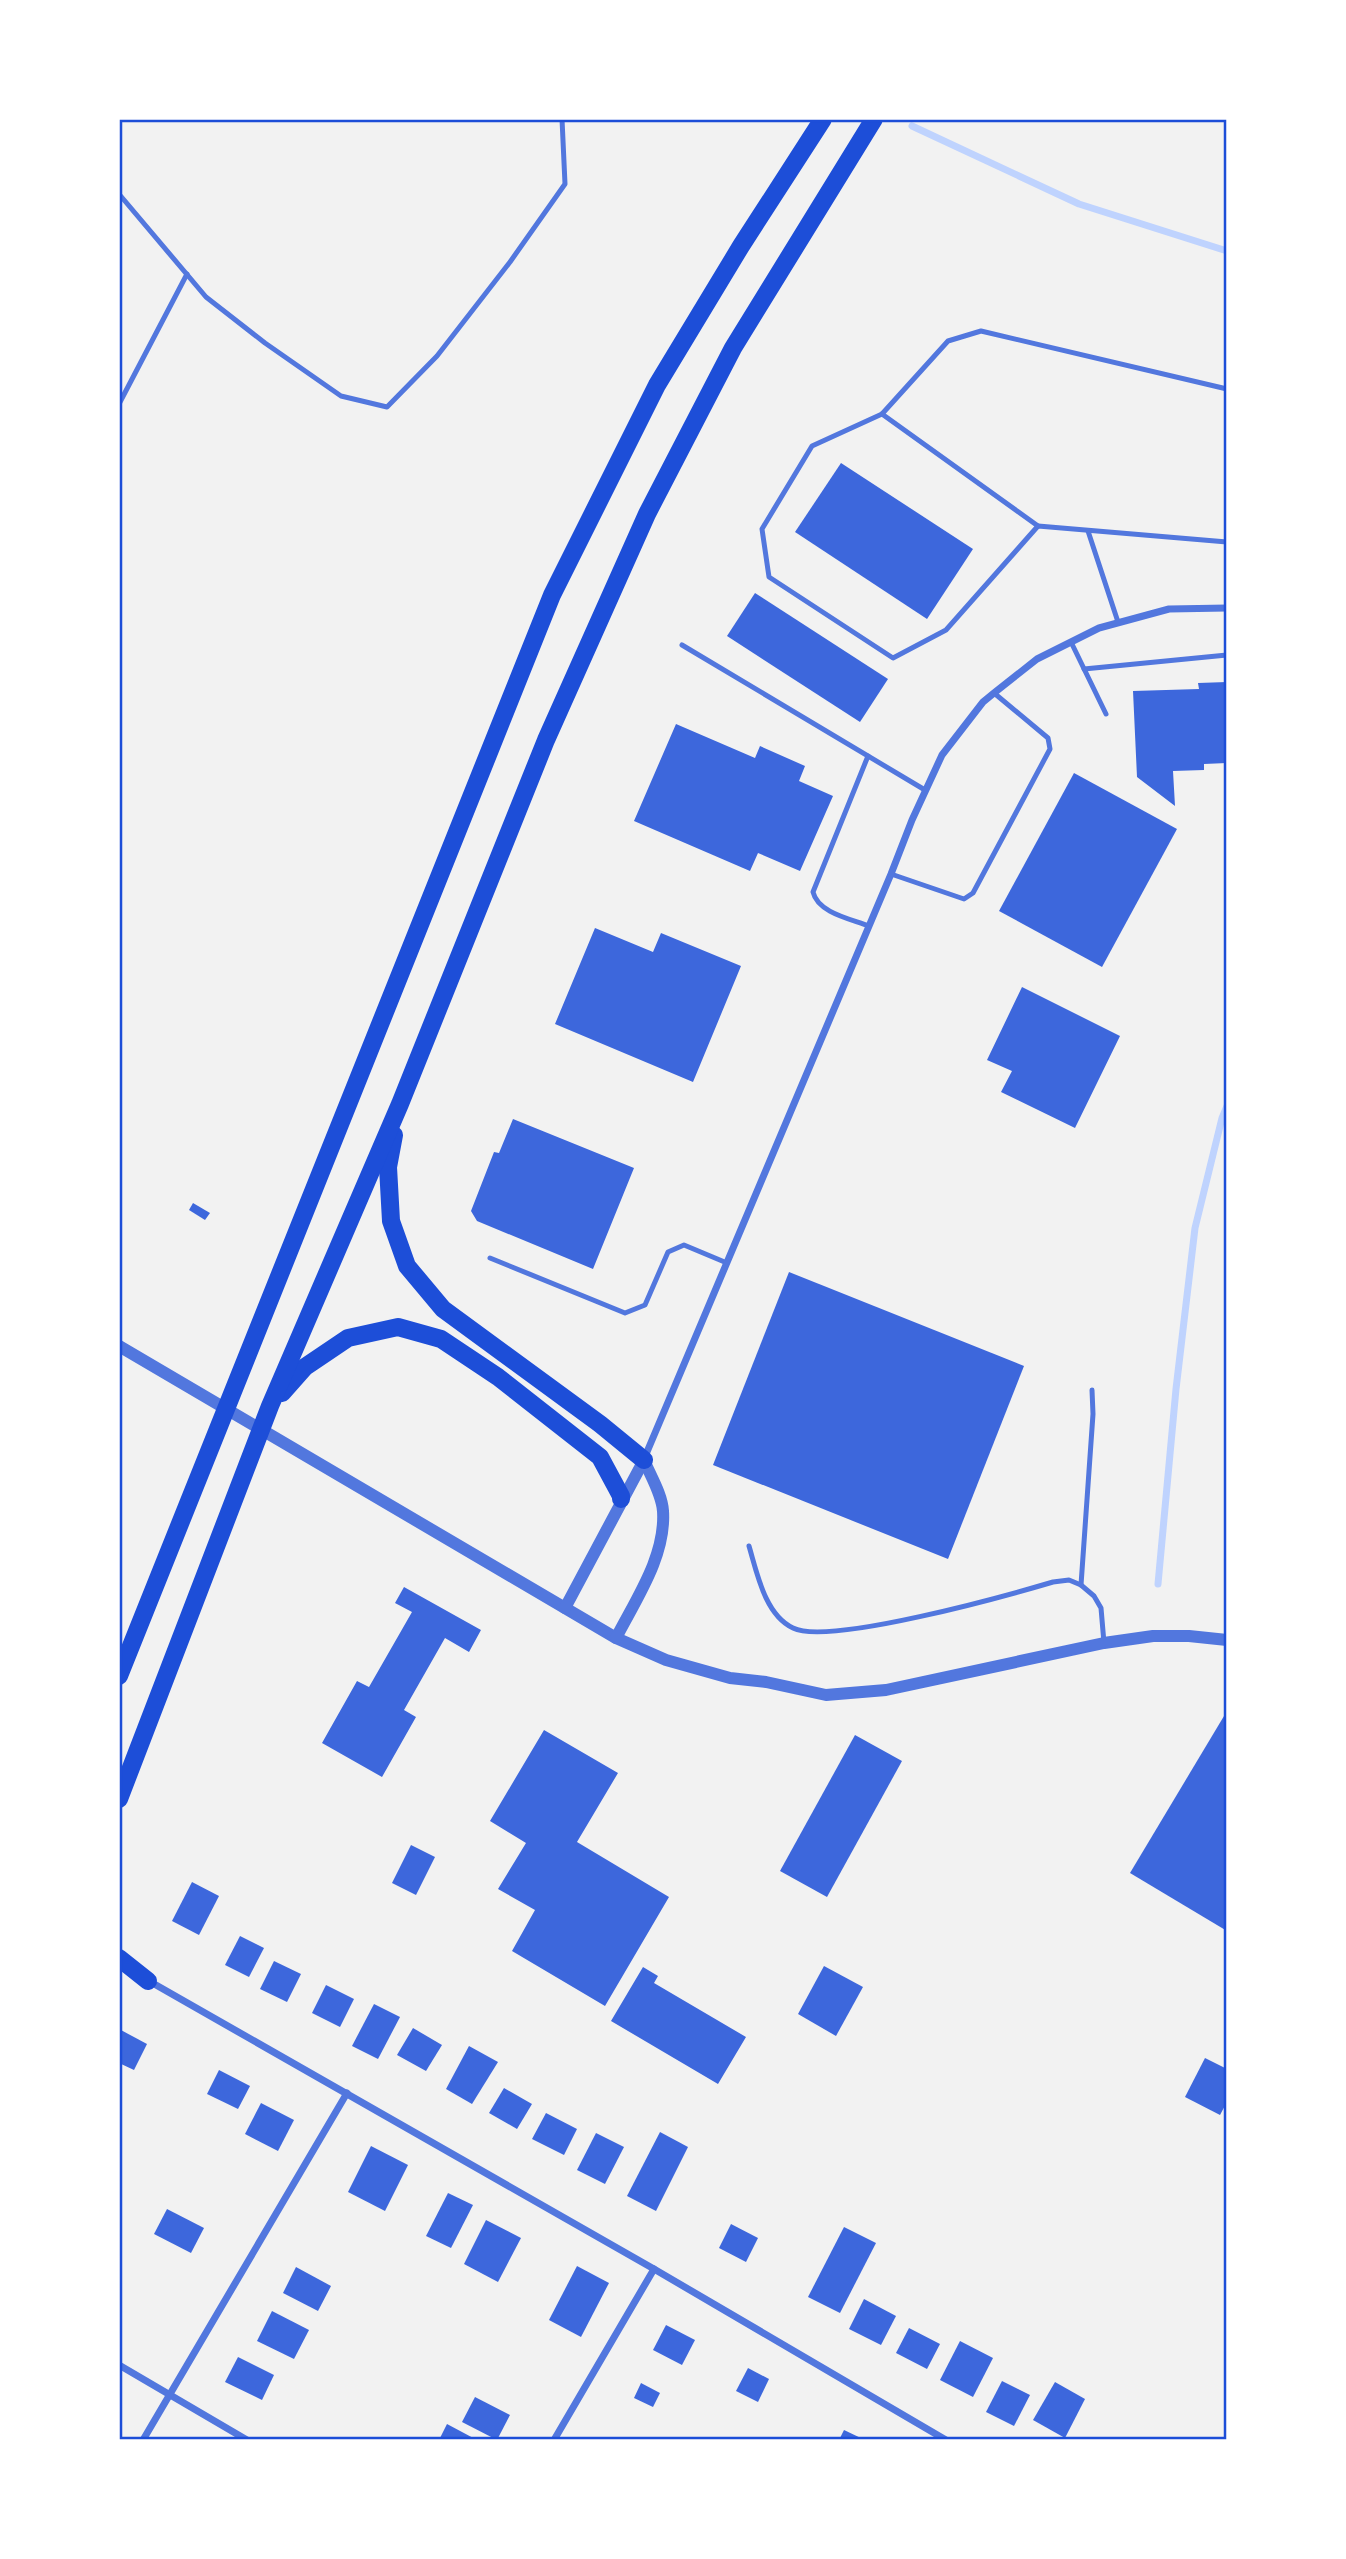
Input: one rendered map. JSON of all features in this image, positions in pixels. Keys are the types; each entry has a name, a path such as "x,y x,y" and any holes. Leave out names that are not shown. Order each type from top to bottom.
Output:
{"highway":[{"path":"119,1676 551,595 657,385 741,246 823,119"},
{"path":"119,1799 270,1406 400,1104 547,740 647,513 733,348 874,119"},
{"path":"400,1104 388,1167 391,1221 407,1266 443,1309 600,1424 644,1460"},
{"path":"270,1406 306,1367 348,1338 398,1327 441,1339 498,1377 600,1457 621,1499"},
{"path":"119,1958 148,1981"},
{"path":"119,1970 148,1981"}],"street":[{"path":"565,1608 644,1460 942,755 983,702 1037,659 1099,628 1118,622 1169,609 1227,608"},
{"path":"119,1346 309,1455 616,1638 666,1660 730,1678 766,1682 827,1695 886,1690 1104,1643 1153,1636 1227,1640"},
{"path":"616,1638 652,1567 663,1536 663,1508 644,1460"},
{"path":"148,1981 654,2269 946,2440"},
{"path":"143,2440 347,2093"},
{"path":"554,2440 654,2269"},
{"path":"119,2365 247,2440"}],"lane":[{"path":"119,194 206,297 265,344 341,396 387,407 437,356 510,262 565,184 562,119"},
{"path":"119,404 187,274"},
{"path":"1038,526 946,630 892,658 769,577 762,529 812,446 882,414 948,341 981,331 1227,389"},
{"path":"882,414 1038,526 1227,542"},
{"path":"1088,531 1118,622"},
{"path":"1071,642 1106,714"},
{"path":"682,645 925,790"},
{"path":"1084,669 1227,655"},
{"path":"891,874 964,899 973,893 1050,749 1048,738 994,693"},
{"path":"868,755 813,892 815,899 827,910 869,926"},
{"path":"490,1258 625,1313 645,1305 668,1252 684,1245 727,1263"},
{"path":"1081,1585 1093,1428 1092,1390"},
{"path":"749,1546 762,1587 783,1622 794,1629 805,1632 863,1629 1069,1580 1081,1585 1094,1596 1101,1608 1104,1643"}],"building":[{"path":"841,463 973,549 927,619 795,532"},
{"path":"755,593 888,679 860,722 727,636"},
{"path":"1227,682 1227,763 1204,764 1204,770 1173,771 1175,806 1137,777 1133,691 1199,689 1198,683"},
{"path":"676,724 755,758 760,746 805,766 799,781 833,796 800,871 758,853 750,871 634,821"},
{"path":"1074,773 1177,829 1102,967 999,911"},
{"path":"595,928 653,952 661,933 741,966 693,1082 555,1024"},
{"path":"1022,987 1120,1036 1075,1128 1001,1092 1012,1071 987,1060"},
{"path":"513,1119 634,1168 593,1269 477,1221 471,1211 494,1152 499,1153"},
{"path":"193,1203 210,1213 205,1220 189,1210"},
{"path":"789,1272 1024,1366 948,1559 713,1465"},
{"path":"404,1587 481,1630 469,1652 445,1638 404,1710 416,1717 382,1777 322,1743 357,1681 369,1687 412,1612 395,1603"},
{"path":"1227,1711 1227,1931 1130,1873"},
{"path":"544,1730 618,1773 577,1842 669,1897 605,2006 512,1951 535,1910 498,1889 526,1843 490,1821"},
{"path":"855,1735 902,1761 827,1897 780,1871"},
{"path":"411,1845 435,1857 416,1895 392,1883"},
{"path":"192,1882 219,1896 199,1935 172,1921"},
{"path":"240,1936 264,1948 249,1977 225,1965"},
{"path":"274,1961 301,1974 287,2002 260,1989"},
{"path":"824,1966 863,1987 836,2036 798,2014"},
{"path":"643,1967 658,1976 654,1983 746,2037 718,2084 611,2021"},
{"path":"326,1985 354,1999 340,2027 312,2013"},
{"path":"374,2004 400,2017 378,2059 352,2046"},
{"path":"413,2028 442,2045 426,2071 397,2055"},
{"path":"119,2029 147,2044 134,2070 119,2063"},
{"path":"469,2046 498,2062 472,2104 446,2089"},
{"path":"1205,2058 1227,2069 1227,2102 1220,2115 1185,2097"},
{"path":"219,2070 250,2086 238,2109 207,2094"},
{"path":"504,2088 532,2104 517,2129 489,2113"},
{"path":"261,2103 294,2120 278,2151 245,2134"},
{"path":"546,2113 577,2129 564,2155 532,2139"},
{"path":"660,2132 688,2147 656,2211 627,2196"},
{"path":"596,2133 624,2147 605,2184 577,2170"},
{"path":"371,2146 408,2165 385,2211 348,2192"},
{"path":"448,2193 473,2205 451,2248 426,2236"},
{"path":"167,2209 204,2228 191,2253 154,2234"},
{"path":"486,2220 521,2238 498,2282 464,2264"},
{"path":"731,2224 758,2238 746,2262 719,2248"},
{"path":"844,2227 876,2243 840,2313 808,2297"},
{"path":"577,2266 609,2283 581,2337 549,2320"},
{"path":"296,2267 331,2286 318,2311 283,2293"},
{"path":"864,2299 896,2316 881,2345 849,2329"},
{"path":"272,2311 309,2330 294,2359 257,2341"},
{"path":"666,2325 695,2340 682,2365 653,2350"},
{"path":"909,2328 940,2344 927,2369 896,2353"},
{"path":"960,2341 993,2358 973,2397 940,2380"},
{"path":"238,2357 274,2375 262,2400 225,2382"},
{"path":"748,2368 769,2379 758,2402 736,2391"},
{"path":"1002,2381 1030,2395 1014,2426 986,2412"},
{"path":"1055,2382 1085,2399 1065,2438 1033,2420"},
{"path":"641,2383 660,2393 653,2407 634,2398"},
{"path":"475,2397 510,2415 497,2440 462,2422"},
{"path":"447,2424 477,2440 439,2440"},
{"path":"844,2430 865,2440 839,2440"}],"waterway":[{"path":"912,126 1079,204 1227,251"},
{"path":"1158,1584 1176,1389 1195,1228 1227,1106"}]}
